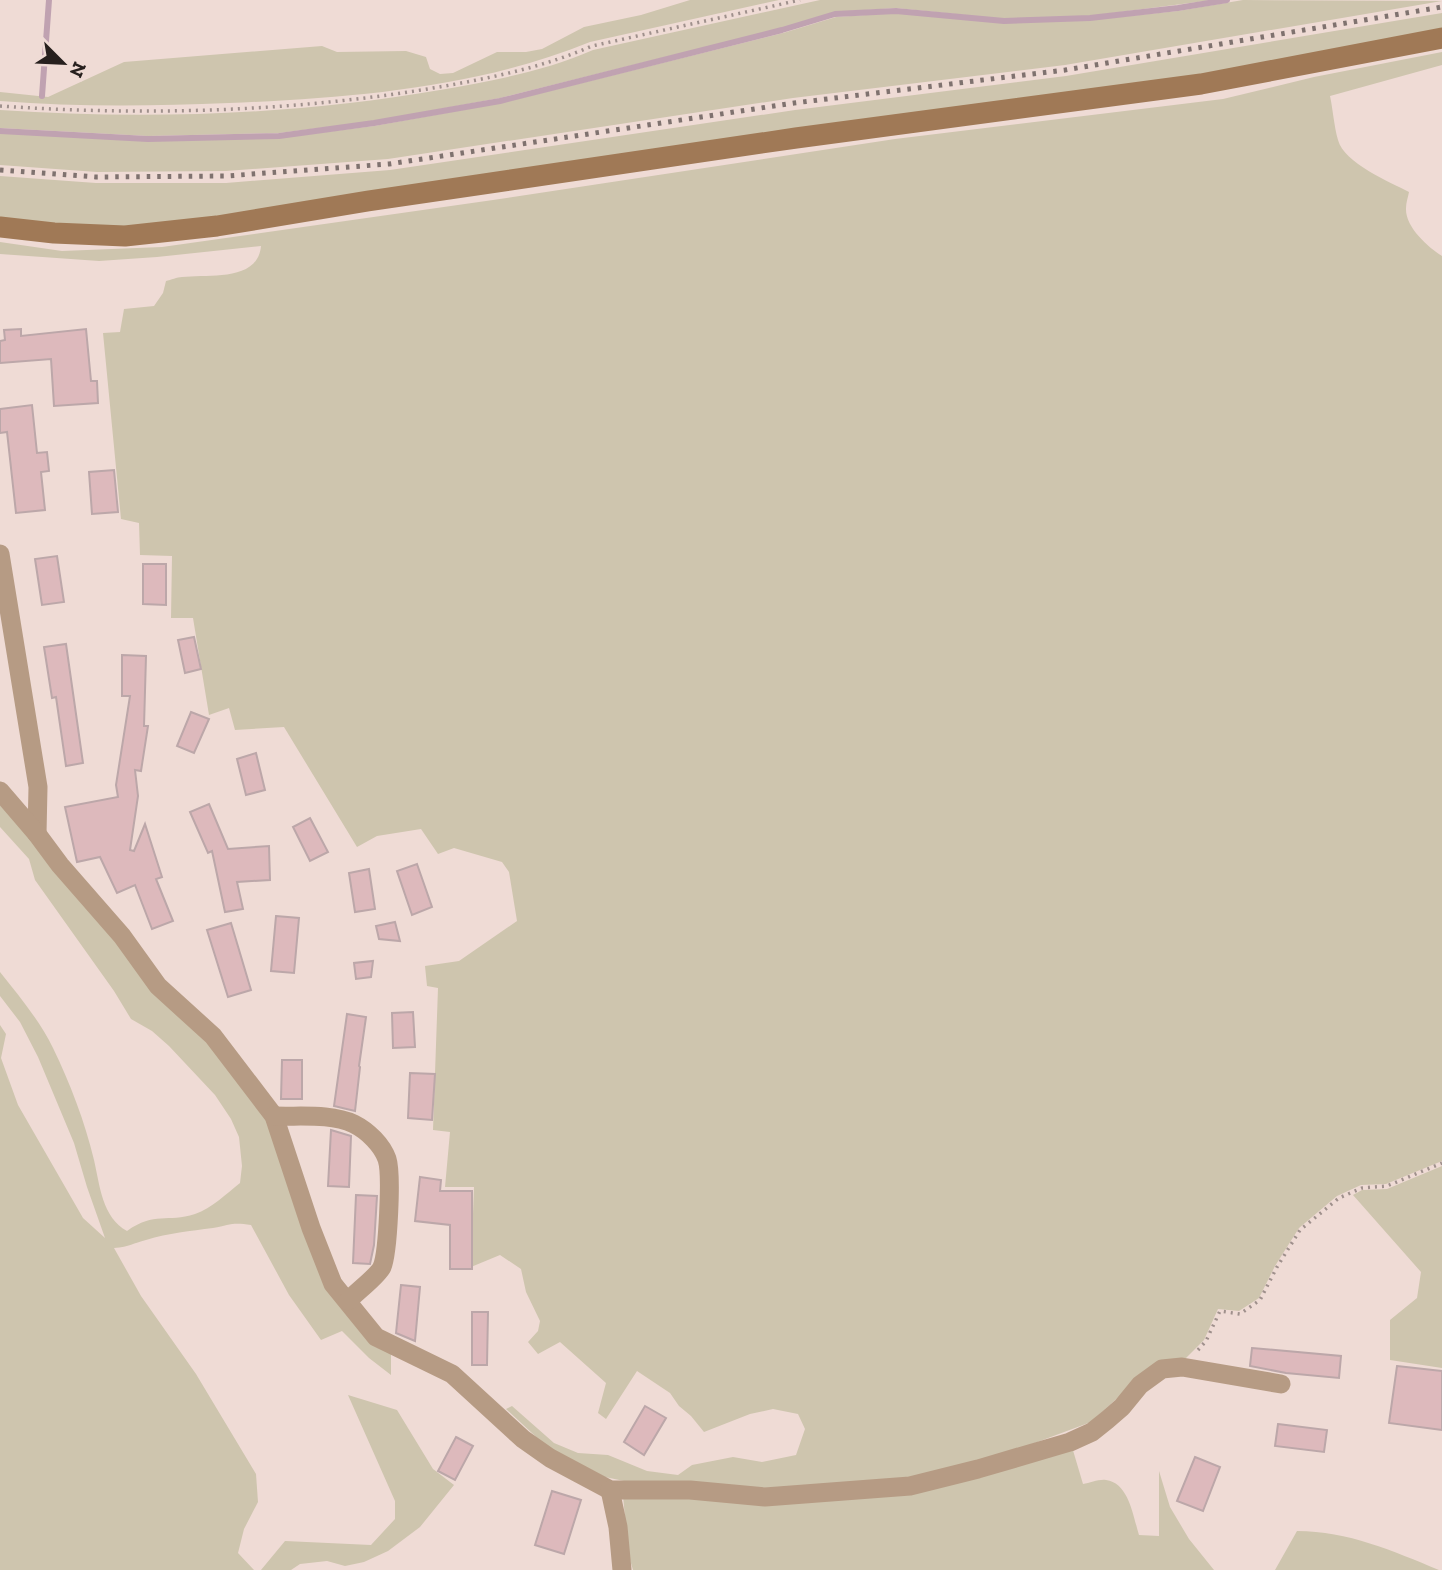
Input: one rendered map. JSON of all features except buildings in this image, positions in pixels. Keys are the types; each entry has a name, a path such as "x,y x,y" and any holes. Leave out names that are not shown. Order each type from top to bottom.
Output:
{"street":[{"path":"0,226 54,233 125,236 217,226 782,140 1201,83 1442,37"},
{"path":"0,554 38,787 37,834"},
{"path":"0,791 122,936 158,986 213,1037 274,1116 333,1284 376,1337 452,1374 523,1439 550,1458 610,1490 690,1490 757,1497 910,1486 1070,1442 1092,1432 1151,1376 1162,1369 1182,1367 1281,1384"},
{"path":"274,1116 326,1118 355,1125 377,1143 387,1160 388,1216 381,1269 348,1301"},
{"path":"610,1490 618,1527 622,1570"}],"path":[{"path":"0,106 148,111 294,105 398,94 481,79 564,59 592,46 800,0"},
{"path":"1182,1367 1206,1341 1220,1311 1240,1314 1261,1300 1300,1230 1339,1198 1362,1188 1387,1186 1442,1163"}],"shaded area":[{"path":"690,0 779,0 590,42 503,70 366,94 200,104 86,105 0,101 0,92 48,97 124,62 322,46 337,52 406,51 426,57 430,69 440,74 453,73 497,52 542,49 584,27 641,15"},
{"path":"820,0 1213,0 1089,16 1005,19 896,8 835,12 782,28 500,98 374,121 279,133 148,136 0,128 0,110 110,115 221,113 331,105 440,90 537,70 593,50"},
{"path":"1243,0 1442,1 1065,65 793,98 388,159 226,171 97,172 0,165 0,133 148,141 279,138 374,126 501,103 783,33 836,17 896,13 1004,23 1090,20 1178,11"},
{"path":"1442,13 1442,31 1200,78 125,230 0,220 0,176 96,183 226,183 390,170 795,110 1066,76"},
{"path":"1442,52 1442,65 1330,96 1342,148 1358,164 1409,192 1406,208 1409,222 1424,242 1442,256 1442,1161 1386,1184 1361,1185 1337,1196 1299,1228 1259,1298 1239,1311 1218,1309 1204,1340 1182,1362 1134,1383 1091,1422 1016,1450 909,1479 760,1493 605,1477 547,1447 506,1409 512,1406 554,1443 578,1453 608,1455 647,1471 678,1475 692,1465 733,1457 762,1462 796,1455 805,1429 798,1414 773,1409 750,1414 704,1432 670,1393 637,1371 606,1419 598,1413 606,1383 560,1342 538,1354 528,1342 538,1331 540,1321 526,1292 521,1269 500,1255 471,1267 474,1187 445,1187 450,1132 433,1130 438,988 427,986 425,966 459,961 517,921 509,872 502,862 454,848 438,854 421,829 377,836 357,847 284,727 235,730 229,708 209,715 193,618 171,618 172,556 140,555 139,523 121,519 103,333 120,332 124,309 154,306 163,293 166,281 180,277 242,271 258,258 261,246 99,261 0,254 0,242 62,251 162,247 895,139 1223,99 1314,77"},
{"path":"0,799 209,1040 270,1118 307,1230 391,1350 391,1375 342,1331 321,1340 289,1295 251,1225 235,1224 180,1232 114,1248 141,1296 196,1374 256,1474 258,1502 244,1529 238,1553 254,1570 0,1570 0,1025 6,1034 1,1058 18,1105 83,1218 105,1238 74,1143 38,1057 20,1022 0,996 0,972 36,1018 59,1061 86,1131 103,1200 112,1218 119,1225 127,1231 153,1219 195,1214 240,1183 242,1166 239,1137 231,1119 215,1095 169,1046 152,1031 131,1019 35,880 29,859 0,827"},
{"path":"1442,1166 1442,1368 1390,1360 1390,1320 1417,1298 1421,1272 1353,1195 1362,1190 1387,1189"},
{"path":"348,1395 397,1410 433,1469 454,1485 420,1527 388,1551 364,1562 345,1566 327,1561 300,1564 291,1570 261,1570 285,1541 371,1545 395,1519 395,1501"},
{"path":"1072,1447 1083,1484 1106,1480 1120,1487 1129,1502 1139,1535 1159,1536 1159,1471 1170,1507 1189,1539 1214,1570 633,1570 628,1553 623,1495 821,1499"},
{"path":"1297,1531 1352,1538 1439,1570 1275,1570"}],"waterway":[{"path":"42,96 49,0"},
{"path":"0,131 148,139 279,136 500,101 782,30 835,14 896,11 1004,21 1090,18 1227,0"}],"railway":[{"path":"0,170 96,177 226,176 389,164 794,103 1065,70 1442,7"}]}
